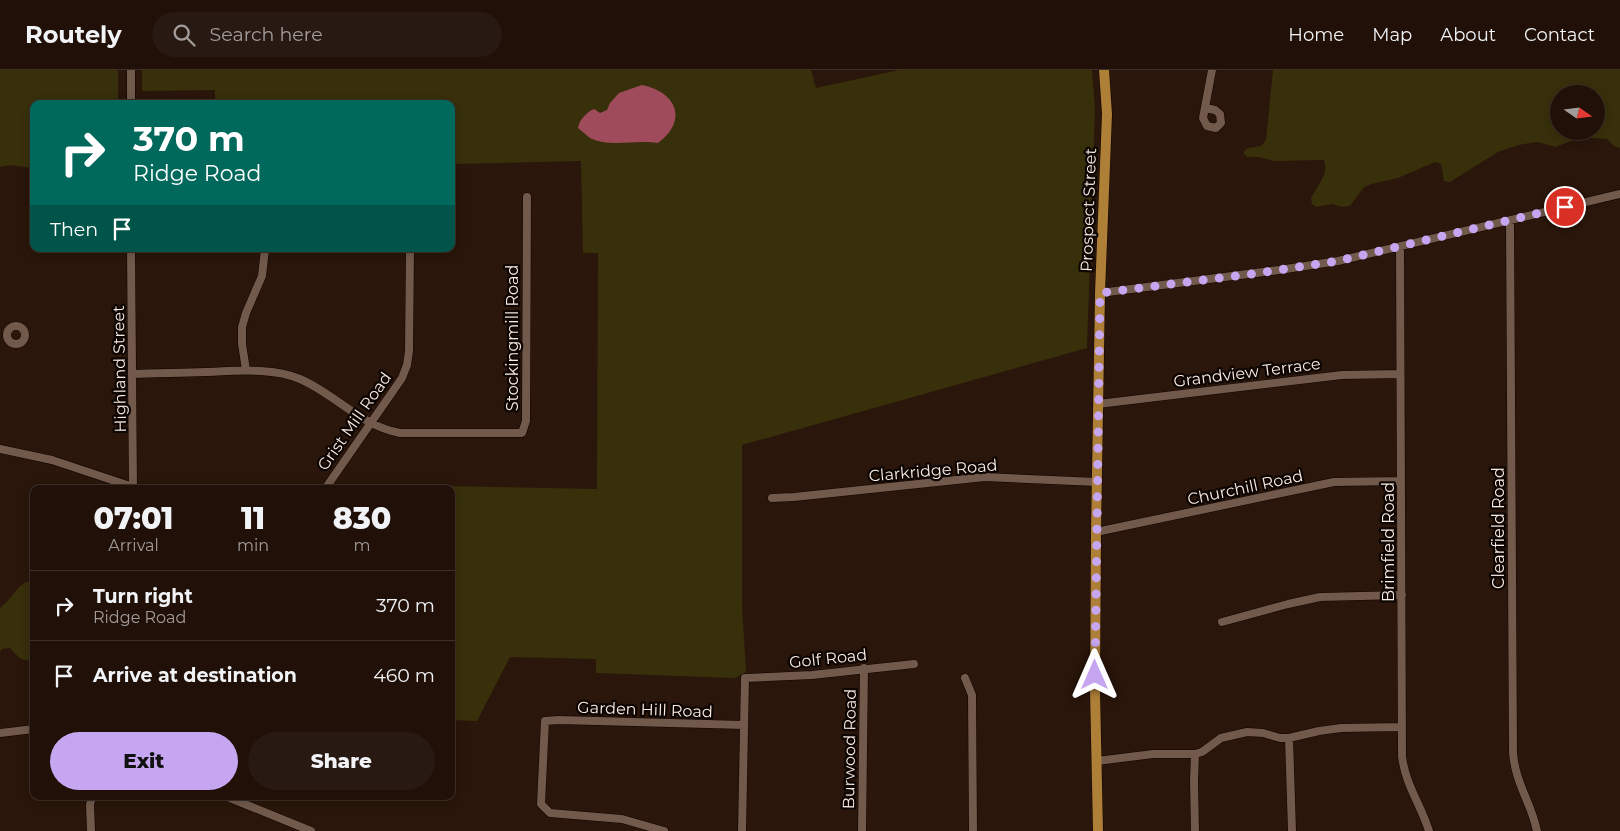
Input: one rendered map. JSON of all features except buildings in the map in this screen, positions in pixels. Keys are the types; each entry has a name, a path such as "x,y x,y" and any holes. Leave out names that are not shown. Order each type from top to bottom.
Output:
{"main road":[{"name":"Prospect Street","path":"1098,831 1096,532 1100,293 1107,114 1104,70"}],"street":[{"path":"131,70 131,100"},
{"path":"1206,108 1212,70"},
{"path":"1100,293 1306,266 1400,247 1620,194"},
{"name":"Stockingmill Road","path":"133,374 246,370 276,373 299,378 369,422 386,430 400,433 522,433 526,421 527,197"},
{"name":"Clearfield Road","path":"1510,221 1513,752 1515,773 1533,816 1537,831"},
{"name":"Brimfield Road","path":"1400,247 1402,756 1405,775 1424,815 1429,831"},
{"name":"Highland Street","path":"131,252 134,485"},
{"path":"246,370 242,344 242,327 248,306 262,276 265,252"},
{"name":"Grist Mill Road","path":"328,485 369,422 402,378 407,365 409,351 410,252"},
{"name":"Grandview Terrace","path":"1098,404 1332,376 1400,374"},
{"path":"0,449 52,460 125,485"},
{"name":"Clarkridge Road","path":"772,498 985,476 1097,482"},
{"name":"Churchill Road","path":"1096,532 1334,482 1401,481"},
{"path":"1222,622 1320,597 1402,595"},
{"name":"Golf Road","path":"744,725 744,678 812,675 914,664"},
{"name":"Burwood Road","path":"862,831 864,668"},
{"path":"965,678 972,695 973,831"},
{"name":"Garden Hill Road","path":"664,831 622,819 550,813 541,804 545,721 744,725"},
{"path":"742,831 744,725"},
{"path":"1097,761 1153,754 1195,754 1202,752 1221,738 1239,732 1255,731 1280,738 1289,738 1341,728 1402,727"},
{"path":"0,733 30,729"},
{"path":"1289,738 1292,831"},
{"path":"1195,754 1195,831"},
{"path":"91,800 91,831"},
{"path":"235,800 311,831"}],"shaded area":[{"path":"0,70 118,70 118,100 30,100 30,168 10,165 0,167"},
{"path":"142,70 811,70 816,88 899,70 1092,70 1095,109 1087,348 742,445 742,606 746,672 735,678 596,673 596,659 510,657 477,721 455,720 455,486 597,489 598,253 583,253 581,161 455,164 455,100 215,100 215,90 142,91"},
{"path":"1273,70 1620,70 1620,148 1605,139 1605,85 1550,85 1550,140 1573,140 1556,147 1537,142 1518,145 1498,152 1450,182 1444,181 1441,164 1435,162 1398,178 1364,187 1350,206 1342,207 1332,204 1316,207 1312,204 1311,198 1324,175 1324,160 1275,161 1258,157 1247,157 1243,152 1248,148 1261,146 1266,140"},
{"path":"642,85 663,94 670,100 674,108 676,116 673,125 668,134 658,143 598,141 590,138 578,128 582,119 589,112 594,109 600,113 607,110 610,103 619,93"},
{"path":"30,581 30,660 26,660 20,658 10,648 2,649 0,652 0,608 19,587"}],"route":[{"path":"1095,675 1100,293 1338,261 1565,207"}]}
